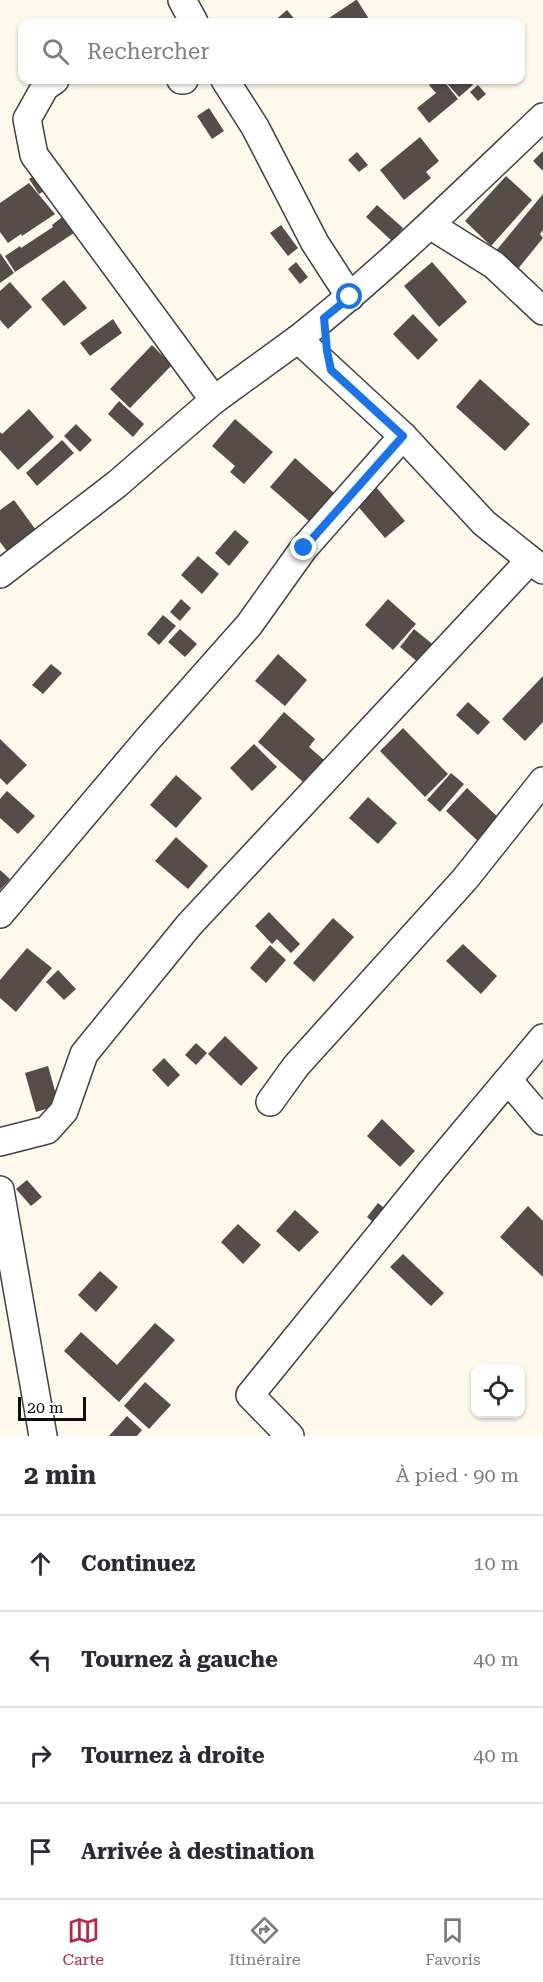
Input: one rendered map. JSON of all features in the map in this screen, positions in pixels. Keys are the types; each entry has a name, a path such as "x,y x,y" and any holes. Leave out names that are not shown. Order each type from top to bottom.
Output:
{"street":[{"path":"182,0 192,18"},
{"path":"49,84 45,87 27,119 34,155 214,400"},
{"path":"228,84 255,127 315,243 350,297"},
{"path":"0,574 117,484 214,400 298,339 350,297 430,225 543,117"},
{"path":"430,225 494,265 543,311"},
{"path":"324,318 331,370"},
{"path":"0,1142 47,1130 64,1111 84,1054 189,925 537,565 484,523 403,436 298,339"},
{"path":"0,914 147,740 249,625 304,548 403,436"},
{"path":"270,1102 296,1066 465,879 543,781"},
{"path":"290,1436 250,1395 543,1038"},
{"path":"508,1080 543,1121"},
{"path":"0,1190 43,1436"}],"building":[{"path":"356,0 368,18 329,18"},
{"path":"287,10 294,18 278,18"},
{"path":"446,84 458,99 429,123 417,108 436,93 429,85"},
{"path":"448,84 472,84 473,85 459,97"},
{"path":"478,85 486,94 478,101 470,92"},
{"path":"209,108 224,131 212,139 197,116"},
{"path":"420,137 439,161 426,172 431,178 404,200 380,170"},
{"path":"543,151 543,171 533,161"},
{"path":"357,152 368,165 359,172 348,160"},
{"path":"39,173 49,188 39,194 29,179"},
{"path":"506,176 532,200 491,246 465,221"},
{"path":"29,183 55,214 8,243 0,232 0,203"},
{"path":"543,194 543,230 540,234 543,238 517,270 495,252"},
{"path":"377,205 403,228 392,241 366,217"},
{"path":"66,214 77,231 15,272 5,256 53,227 52,225"},
{"path":"281,225 298,248 288,256 270,233"},
{"path":"0,253 14,273 0,283"},
{"path":"296,262 308,277 300,284 288,269"},
{"path":"432,262 467,302 439,327 404,286"},
{"path":"64,280 87,308 64,326 41,299"},
{"path":"10,282 32,307 8,329 0,320 0,291"},
{"path":"413,314 438,340 418,360 393,334"},
{"path":"113,319 122,333 90,356 80,343"},
{"path":"152,345 172,365 130,408 110,389"},
{"path":"480,379 530,424 505,451 456,407"},
{"path":"119,401 144,424 133,437 108,414"},
{"path":"29,409 54,437 18,470 0,450 0,432 2,434"},
{"path":"235,419 273,452 244,484 230,472 235,466 212,446"},
{"path":"76,424 92,440 80,452 64,436"},
{"path":"62,440 74,453 37,486 26,473"},
{"path":"295,458 343,501 318,529 270,487"},
{"path":"376,487 405,521 385,538 356,504"},
{"path":"14,500 41,537 12,558 0,542 0,510"},
{"path":"235,530 249,542 229,566 215,553"},
{"path":"198,556 219,574 202,594 181,575"},
{"path":"181,599 191,608 180,621 170,612"},
{"path":"388,599 416,624 393,650 365,625"},
{"path":"163,615 176,626 159,645 147,634"},
{"path":"180,629 197,644 185,657 168,642"},
{"path":"414,629 441,651 426,669 400,647"},
{"path":"278,654 307,680 285,706 255,681"},
{"path":"51,664 62,673 43,694 32,685"},
{"path":"543,676 543,722 525,741 502,719"},
{"path":"468,702 490,722 478,735 456,715"},
{"path":"284,712 315,739 309,747 331,766 311,789 258,742"},
{"path":"403,728 448,774 425,797 380,751"},
{"path":"0,739 27,765 7,785 0,778"},
{"path":"254,744 277,767 252,791 230,768"},
{"path":"451,773 464,784 440,812 427,800"},
{"path":"176,775 202,798 176,828 150,805"},
{"path":"467,788 501,820 480,843 446,811"},
{"path":"7,791 35,816 18,834 0,818 0,799"},
{"path":"368,797 397,823 378,844 349,818"},
{"path":"176,837 208,866 188,889 155,861"},
{"path":"0,870 10,879 0,890"},
{"path":"269,912 300,944 291,953 277,939 272,944 255,926"},
{"path":"333,918 354,937 314,982 293,963"},
{"path":"463,944 497,976 481,994 446,961"},
{"path":"270,945 286,960 266,983 250,968"},
{"path":"27,948 52,968 16,1012 0,998 0,980"},
{"path":"58,970 76,989 64,1000 46,982"},
{"path":"225,1036 258,1068 241,1086 208,1054"},
{"path":"196,1043 207,1053 196,1065 185,1055"},
{"path":"164,1058 180,1075 168,1087 152,1070"},
{"path":"48,1066 59,1105 36,1112 25,1073"},
{"path":"382,1119 415,1151 400,1167 367,1136"},
{"path":"27,1180 42,1197 31,1206 16,1189"},
{"path":"378,1203 393,1215 382,1229 367,1217"},
{"path":"528,1206 543,1221 543,1277 500,1237"},
{"path":"295,1210 319,1232 299,1252 276,1231"},
{"path":"238,1224 261,1245 243,1264 221,1242"},
{"path":"403,1254 444,1293 431,1306 390,1267"},
{"path":"100,1271 118,1287 96,1312 78,1295"},
{"path":"155,1323 175,1340 119,1402 64,1351 81,1332 117,1365"},
{"path":"145,1382 171,1405 149,1429 124,1406"},
{"path":"127,1416 142,1430 137,1436 109,1436"}],"route":[{"path":"304,548 403,436 331,370 324,318 350,297"}]}
